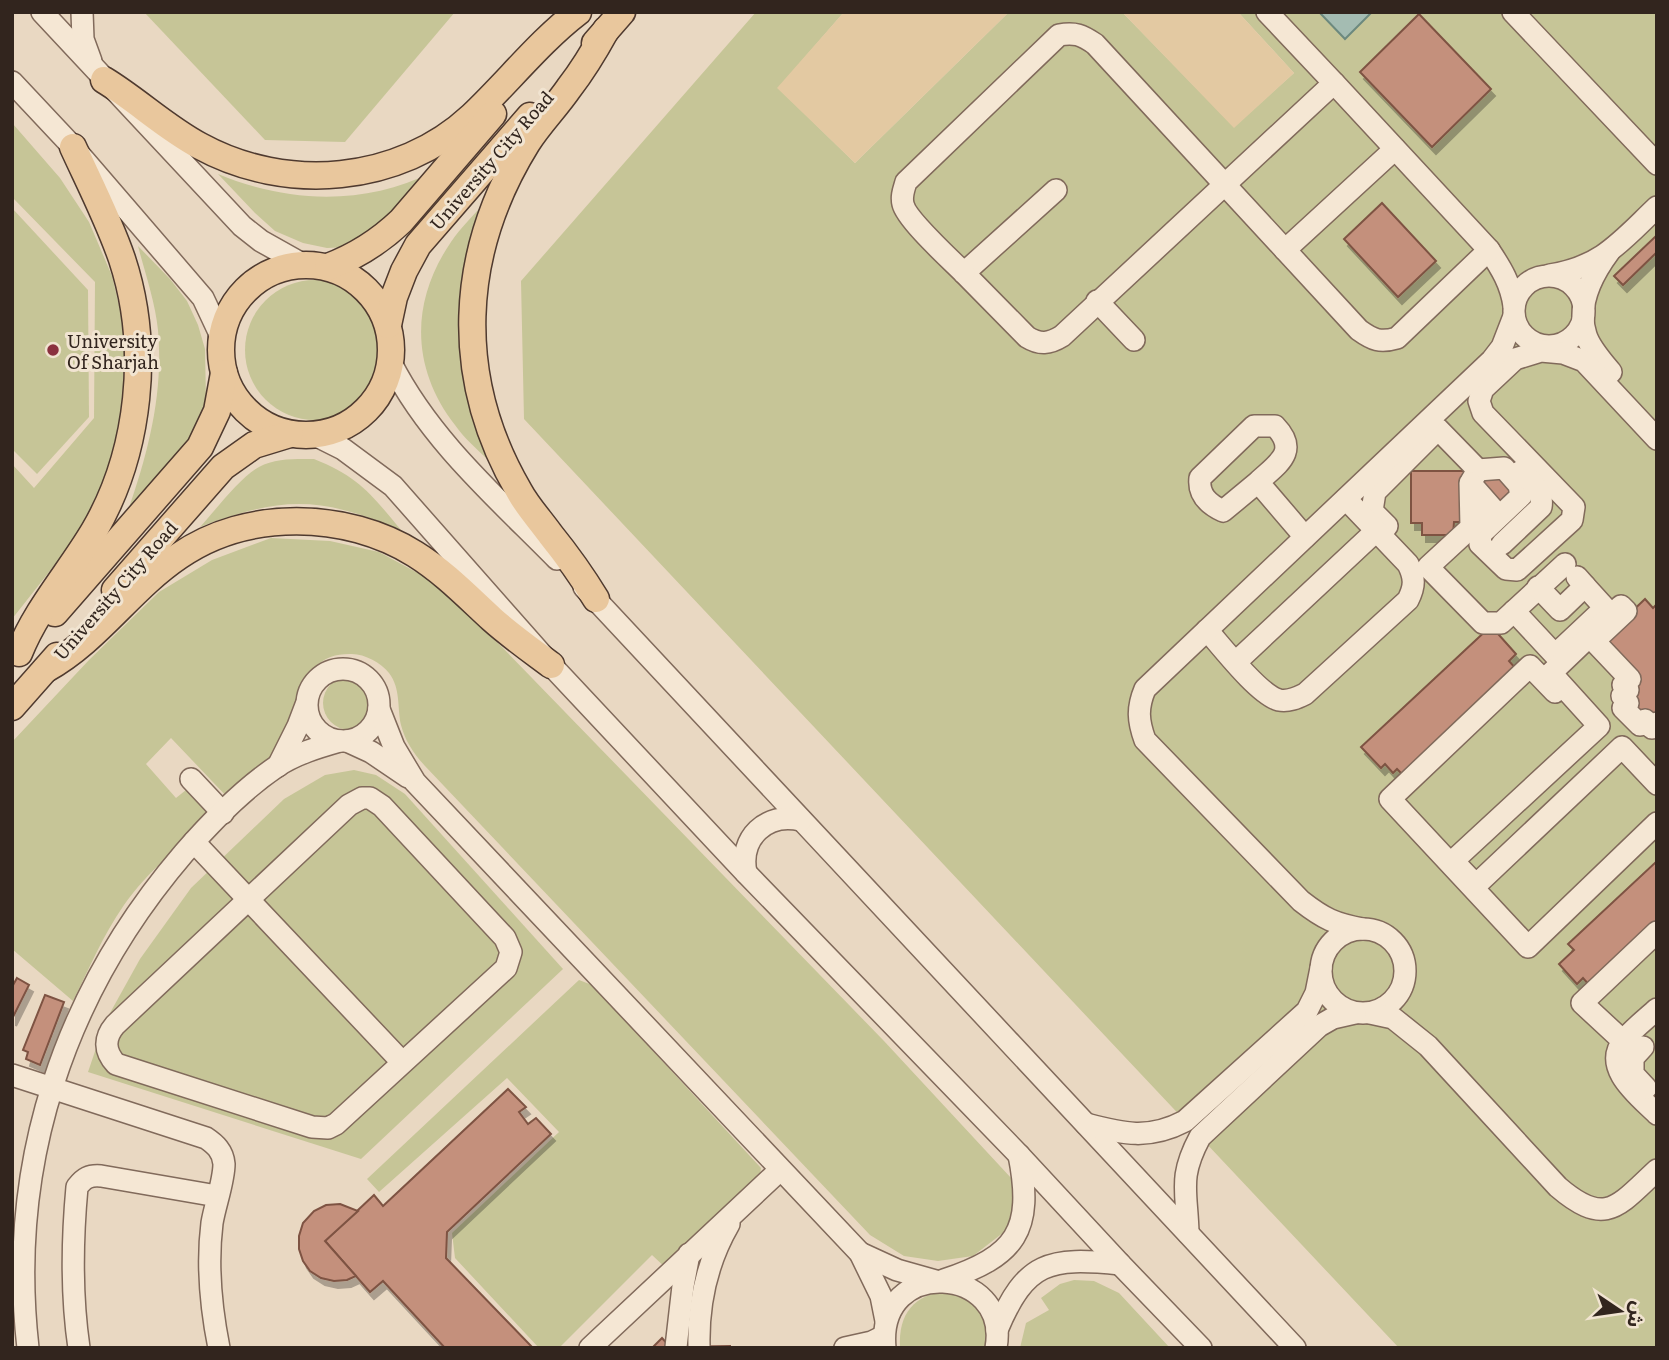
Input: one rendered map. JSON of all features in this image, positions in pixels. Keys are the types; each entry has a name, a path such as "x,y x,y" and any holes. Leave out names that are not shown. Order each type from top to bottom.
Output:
{"main road":[{"path":"99,75 199,146 223,157 273,173 299,176 352,174 403,159 450,133 471,117 549,37 580,12"},
{"name":"University City Road","path":"315,265 368,248 401,221 580,12"},
{"path":"596,599 521,494 503,463 489,430 479,395 471,323 480,252 505,184 528,142 570,87 614,21"},
{"name":"University City Road","path":"388,326 397,288 418,246 614,21"},
{"path":"16,657 44,604 94,531 118,477 133,424 139,366 135,313 122,260 73,147"},
{"path":"315,265 355,279 376,299 388,326 392,344 386,381 378,397 366,411 342,427 302,434 268,426 249,413 234,395 223,361 224,327 234,305 248,287 274,271 315,265"},
{"name":"University City Road","path":"16,657 200,446 217,411 223,361"},
{"name":"University City Road","path":"12,708 223,467 254,445 302,434"},
{"path":"46,669 79,647 153,575 181,554 213,538 246,527 292,522 350,527 384,538 415,554 517,640 551,664"}],"street":[{"path":"42,12 242,226 261,241 315,265"},
{"path":"82,12 83,39 99,75"},
{"path":"1266,12 1489,250 1507,265 1525,273 1568,282 1582,299 1585,335 1610,370 1657,421"},
{"path":"1513,12 1657,164"},
{"path":"1334,83 1224,186 1097,301 1062,336 1050,342 1037,343 1027,337 911,217 903,205 902,194 906,182 1059,35 1071,32 1082,35 1095,44 1224,186 1359,330 1373,340 1385,342 1397,338 1489,250"},
{"path":"13,83 73,147 203,298 219,332 223,361"},
{"path":"1284,250 1395,149"},
{"path":"964,273 1056,190"},
{"path":"1428,1046 1405,1007 1404,962 1399,949 1390,938 1377,931 1339,925 1322,918 1301,901 1145,740 1138,720 1140,702 1145,689 1492,360 1502,347 1518,295 1525,285 1535,278 1574,272 1592,264 1609,252 1657,207"},
{"path":"1489,250 1508,281 1514,311 1524,335 1549,345 1572,337 1578,330 1588,284 1609,252"},
{"path":"1097,301 1134,340"},
{"path":"1492,360 1525,346 1549,345 1576,349 1610,370"},
{"path":"1474,476 1504,468 1519,485 1521,496 1481,534 1480,544 1506,569 1517,570 1572,520 1574,507 1483,413 1479,401 1483,388 1515,359 1541,351 1584,361 1657,439"},
{"path":"391,363 405,391 443,442 596,599 1295,1348"},
{"path":"1453,398 1541,495 1538,512 1502,544"},
{"path":"1428,567 1492,508 1474,476 1438,429 1375,492 1373,511 1428,567 1483,623 1501,623 1564,564"},
{"path":"302,434 352,455 393,486 551,664 746,873 1201,1348"},
{"path":"1258,482 1305,537"},
{"path":"1207,630 1264,693 1279,700 1292,700 1305,694 1408,600 1414,588 1414,576 1409,564 1346,499"},
{"path":"1236,662 1376,531"},
{"path":"1514,611 1555,655 1605,608 1546,545"},
{"path":"1535,634 1585,586"},
{"path":"1538,587 1580,631"},
{"path":"1657,723 1652,728 1645,720 1640,725 1623,708 1628,703 1622,696 1628,690 1623,685 1630,679 1594,641 1626,611 1621,606 1551,673 1599,726 1453,861 1476,885 1622,747 1657,784"},
{"path":"1657,796 1530,666 1390,799 1528,947 1657,823"},
{"path":"278,766 298,726 308,692 315,681 338,668 363,674 378,695 379,709 394,747 415,782 860,1254 881,1297 885,1335"},
{"path":"306,705 309,719 316,730 327,738 371,752 415,782"},
{"path":"28,1348 24,1313 25,1222 39,1131 51,1087 72,1031 109,957 163,878 223,813 278,766 318,747 365,734 372,727 379,709"},
{"path":"191,779 223,813"},
{"path":"370,798 382,806 505,938 511,953 506,968 402,1062 336,1124 320,1129 125,1067 110,1057 106,1040 115,1025 355,800 370,798"},
{"path":"746,873 746,845 757,830 773,820 802,820"},
{"path":"194,842 402,1062"},
{"path":"1301,901 1317,923 1322,940 1326,992 1334,1002 1344,1009 1393,1018 1428,1046 1558,1187 1573,1199 1591,1208 1607,1210 1621,1203 1657,1170"},
{"path":"1084,1123 1131,1134 1167,1130 1185,1121 1307,1011 1316,993 1322,964 1334,941 1342,934 1363,929"},
{"path":"1633,1044 1581,1003 1652,945"},
{"path":"1188,1233 1185,1174 1191,1153 1200,1137 1320,1026 1333,1018 1383,1009 1394,1000 1405,976"},
{"path":"1657,1009 1633,1044 1616,1054 1624,1081 1657,1114"},
{"path":"1633,1044 1633,1074 1657,1100"},
{"path":"12,1075 205,1138 215,1144 224,1163 210,1256 219,1348"},
{"path":"845,1348 872,1342 885,1335 894,1306 905,1293 920,1284 986,1264 1006,1249 1015,1236 1026,1201 1019,1155"},
{"path":"603,1343 689,1254 780,1170"},
{"path":"79,1348 73,1293 73,1245 77,1187 83,1179 91,1175 101,1176 217,1196"},
{"path":"699,1346 698,1318 703,1290 714,1255 735,1213"},
{"path":"676,1347 689,1254"},
{"path":"860,1254 897,1269 959,1283 979,1296 993,1315 996,1339"},
{"path":"996,1339 1015,1294 1031,1275 1058,1263 1076,1260 1120,1264"}],"shaded area":[{"path":"144,12 455,12 345,142 265,140"},
{"path":"756,12 844,12 778,88 855,163 1009,12 1122,12 1234,127 1294,73 1238,12 1657,12 1657,1348 1399,1348 524,419 521,281"},
{"path":"1319,12 1372,12 1345,39"},
{"path":"12,113 13,124 60,178 89,222 112,276 121,314 126,360 120,431 115,452 83,529 12,619 12,464 34,488 94,418 95,282 12,197"},
{"path":"432,172 389,224 349,247 327,248 303,243 275,231 218,174 271,191 326,197 380,191"},
{"path":"486,201 461,351 467,394 488,460 462,434 441,403 430,381 421,335 428,288 438,265 455,237"},
{"name":"University Of Sharjah","path":"12,208 88,290 89,417 37,474 12,449"},
{"path":"138,246 187,301 198,325 205,349 206,400 196,431 125,519 147,450 158,378 157,319"},
{"path":"315,280 342,286 364,301 379,323 385,350 379,377 364,399 342,414 315,420 288,414 266,399 251,377 245,350 251,323 266,301 288,286"},
{"path":"314,459 342,473 363,488 401,530 347,511 301,504 255,510 200,527 236,486 259,467 279,461"},
{"path":"271,538 330,541 379,552 429,579 502,647 884,1041 1012,1179 1014,1206 1008,1229 973,1256 938,1261 904,1256 870,1235 421,761 410,747 403,731 393,679 382,666 362,656 333,656 319,664 310,675 292,736 285,750 230,800 171,738 146,764 176,798 186,790 211,817 154,870 124,905 103,940 73,1001 12,949 12,742 89,660 159,592 212,560"},
{"path":"350,676 369,684 377,703 369,722 350,730 331,722 323,703 331,684"},
{"path":"354,770 376,775 405,794 563,969 361,1159 88,1072 105,1022 140,959 191,888 284,799 325,775"},
{"path":"579,980 592,985 761,1168 759,1181 668,1270 652,1255 559,1348 539,1348 455,1258 452,1233 559,1132 507,1078 379,1192 367,1179"},
{"path":"1074,1280 1094,1281 1119,1293 1170,1348 1020,1348 1026,1323 1049,1310 1041,1298 1060,1284"},
{"path":"949,1290 965,1294 987,1314 992,1348 900,1348 902,1325 911,1308 926,1296"}],"sand":[{"path":"844,12 1009,12 855,163 777,88"},
{"path":"1122,12 1238,12 1294,73 1234,128"}],"building":[{"path":"1419,14 1491,89 1432,147 1360,72"},
{"path":"1382,203 1436,261 1398,297 1344,239"},
{"path":"1657,235 1657,252 1623,285 1614,276"},
{"path":"1495,469 1517,492 1501,507 1480,484"},
{"path":"1411,471 1467,471 1467,522 1454,522 1453,535 1422,535 1422,523 1411,523"},
{"path":"1645,599 1653,608 1657,604 1657,720 1652,724 1632,703 1600,642"},
{"path":"1491,626 1516,654 1509,661 1517,670 1403,775 1397,769 1393,773 1385,764 1381,768 1361,747"},
{"path":"1657,861 1657,924 1590,986 1583,978 1577,984 1559,964 1574,950 1568,944"},
{"path":"17,978 29,985 12,1019 12,987"},
{"path":"45,995 64,1002 40,1065 26,1059 28,1052 23,1050"},
{"path":"508,1089 526,1107 519,1112 528,1124 536,1118 551,1134 447,1232 446,1258 533,1348 445,1348 383,1281 370,1292 325,1241 374,1195 383,1206"},
{"path":"340,1204 358,1211 325,1241 356,1276 334,1281 321,1278 310,1271 299,1249 299,1236 303,1223 314,1211 326,1205"},
{"path":"662,1338 670,1347 730,1348 652,1348"}],"place":[{"name":"University Of Sharjah","path":"53,350"}]}
